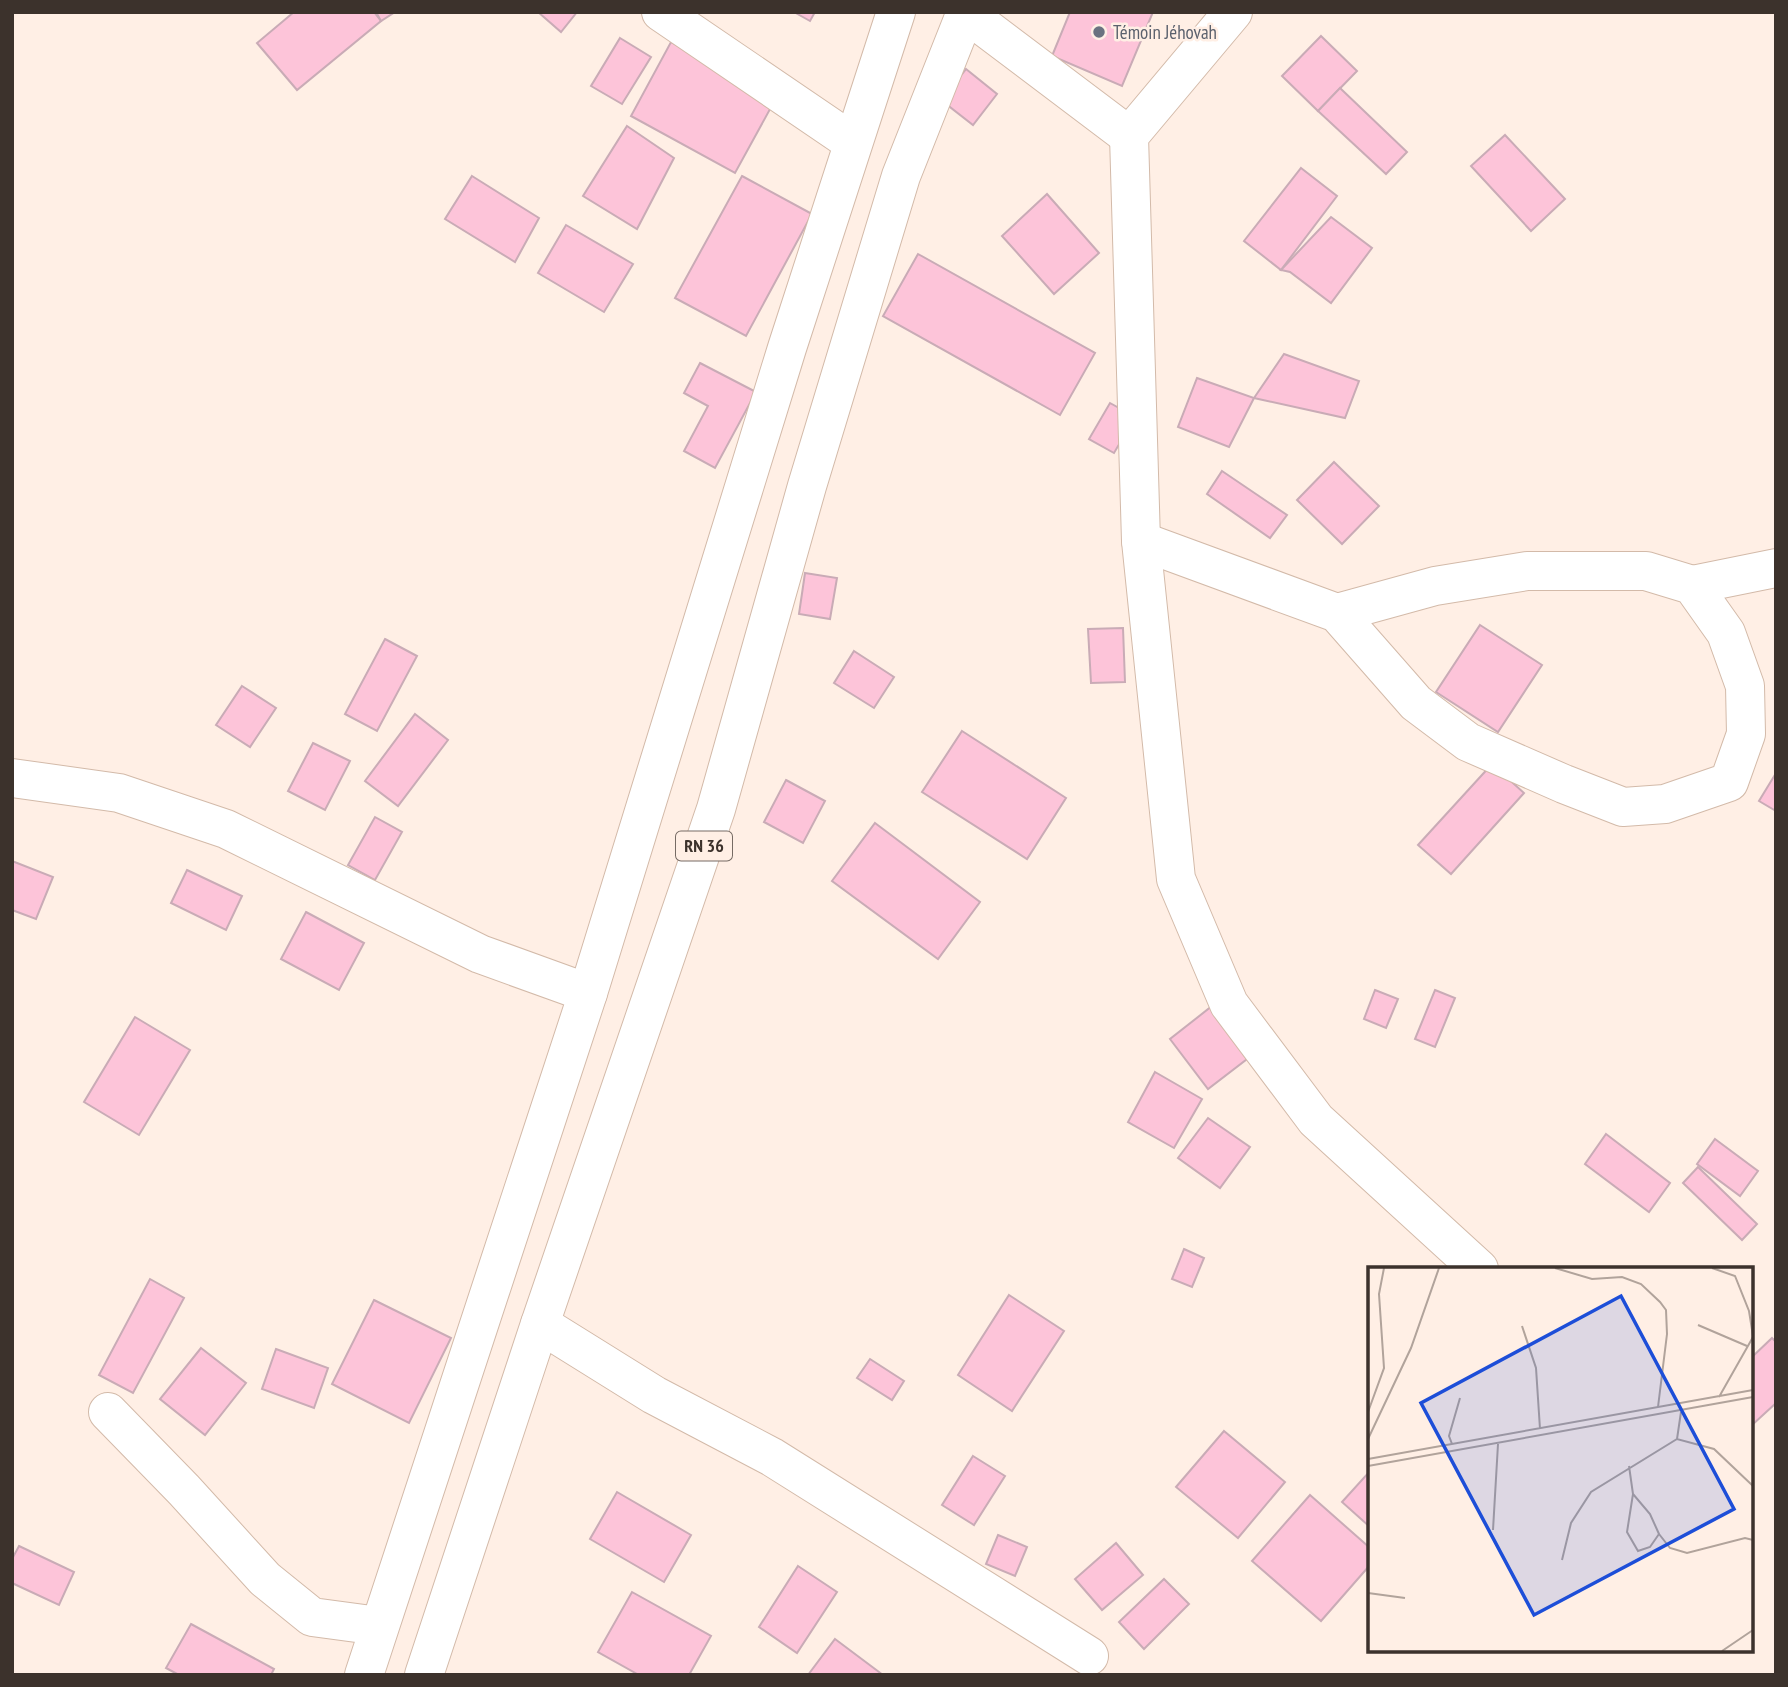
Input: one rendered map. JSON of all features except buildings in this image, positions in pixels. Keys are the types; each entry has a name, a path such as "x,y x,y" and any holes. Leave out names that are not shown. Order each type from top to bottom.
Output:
{"street":[{"path":"661,12 852,142"},
{"path":"364,1675 588,993 852,142 896,12"},
{"path":"1233,12 1129,135 1140,541 1177,879 1229,1004 1316,1120 1477,1267"},
{"path":"966,13 1129,135"},
{"name":"RN 36","path":"424,1675 540,1324 716,809 807,486 901,176 966,13"},
{"path":"1140,541 1337,613 1416,703 1468,742 1623,807 1665,804 1729,782 1746,734 1745,686 1726,633 1692,585"},
{"path":"1337,613 1436,586 1527,571 1646,571 1692,585 1776,568"},
{"path":"12,778 119,793 226,829 480,954 588,993"},
{"path":"540,1324 654,1395 772,1457 1089,1656"},
{"path":"108,1412 184,1489 265,1579 312,1617 379,1626"}],"place":[{"name":"Témoin Jéhovah","path":"1099,32"}]}
